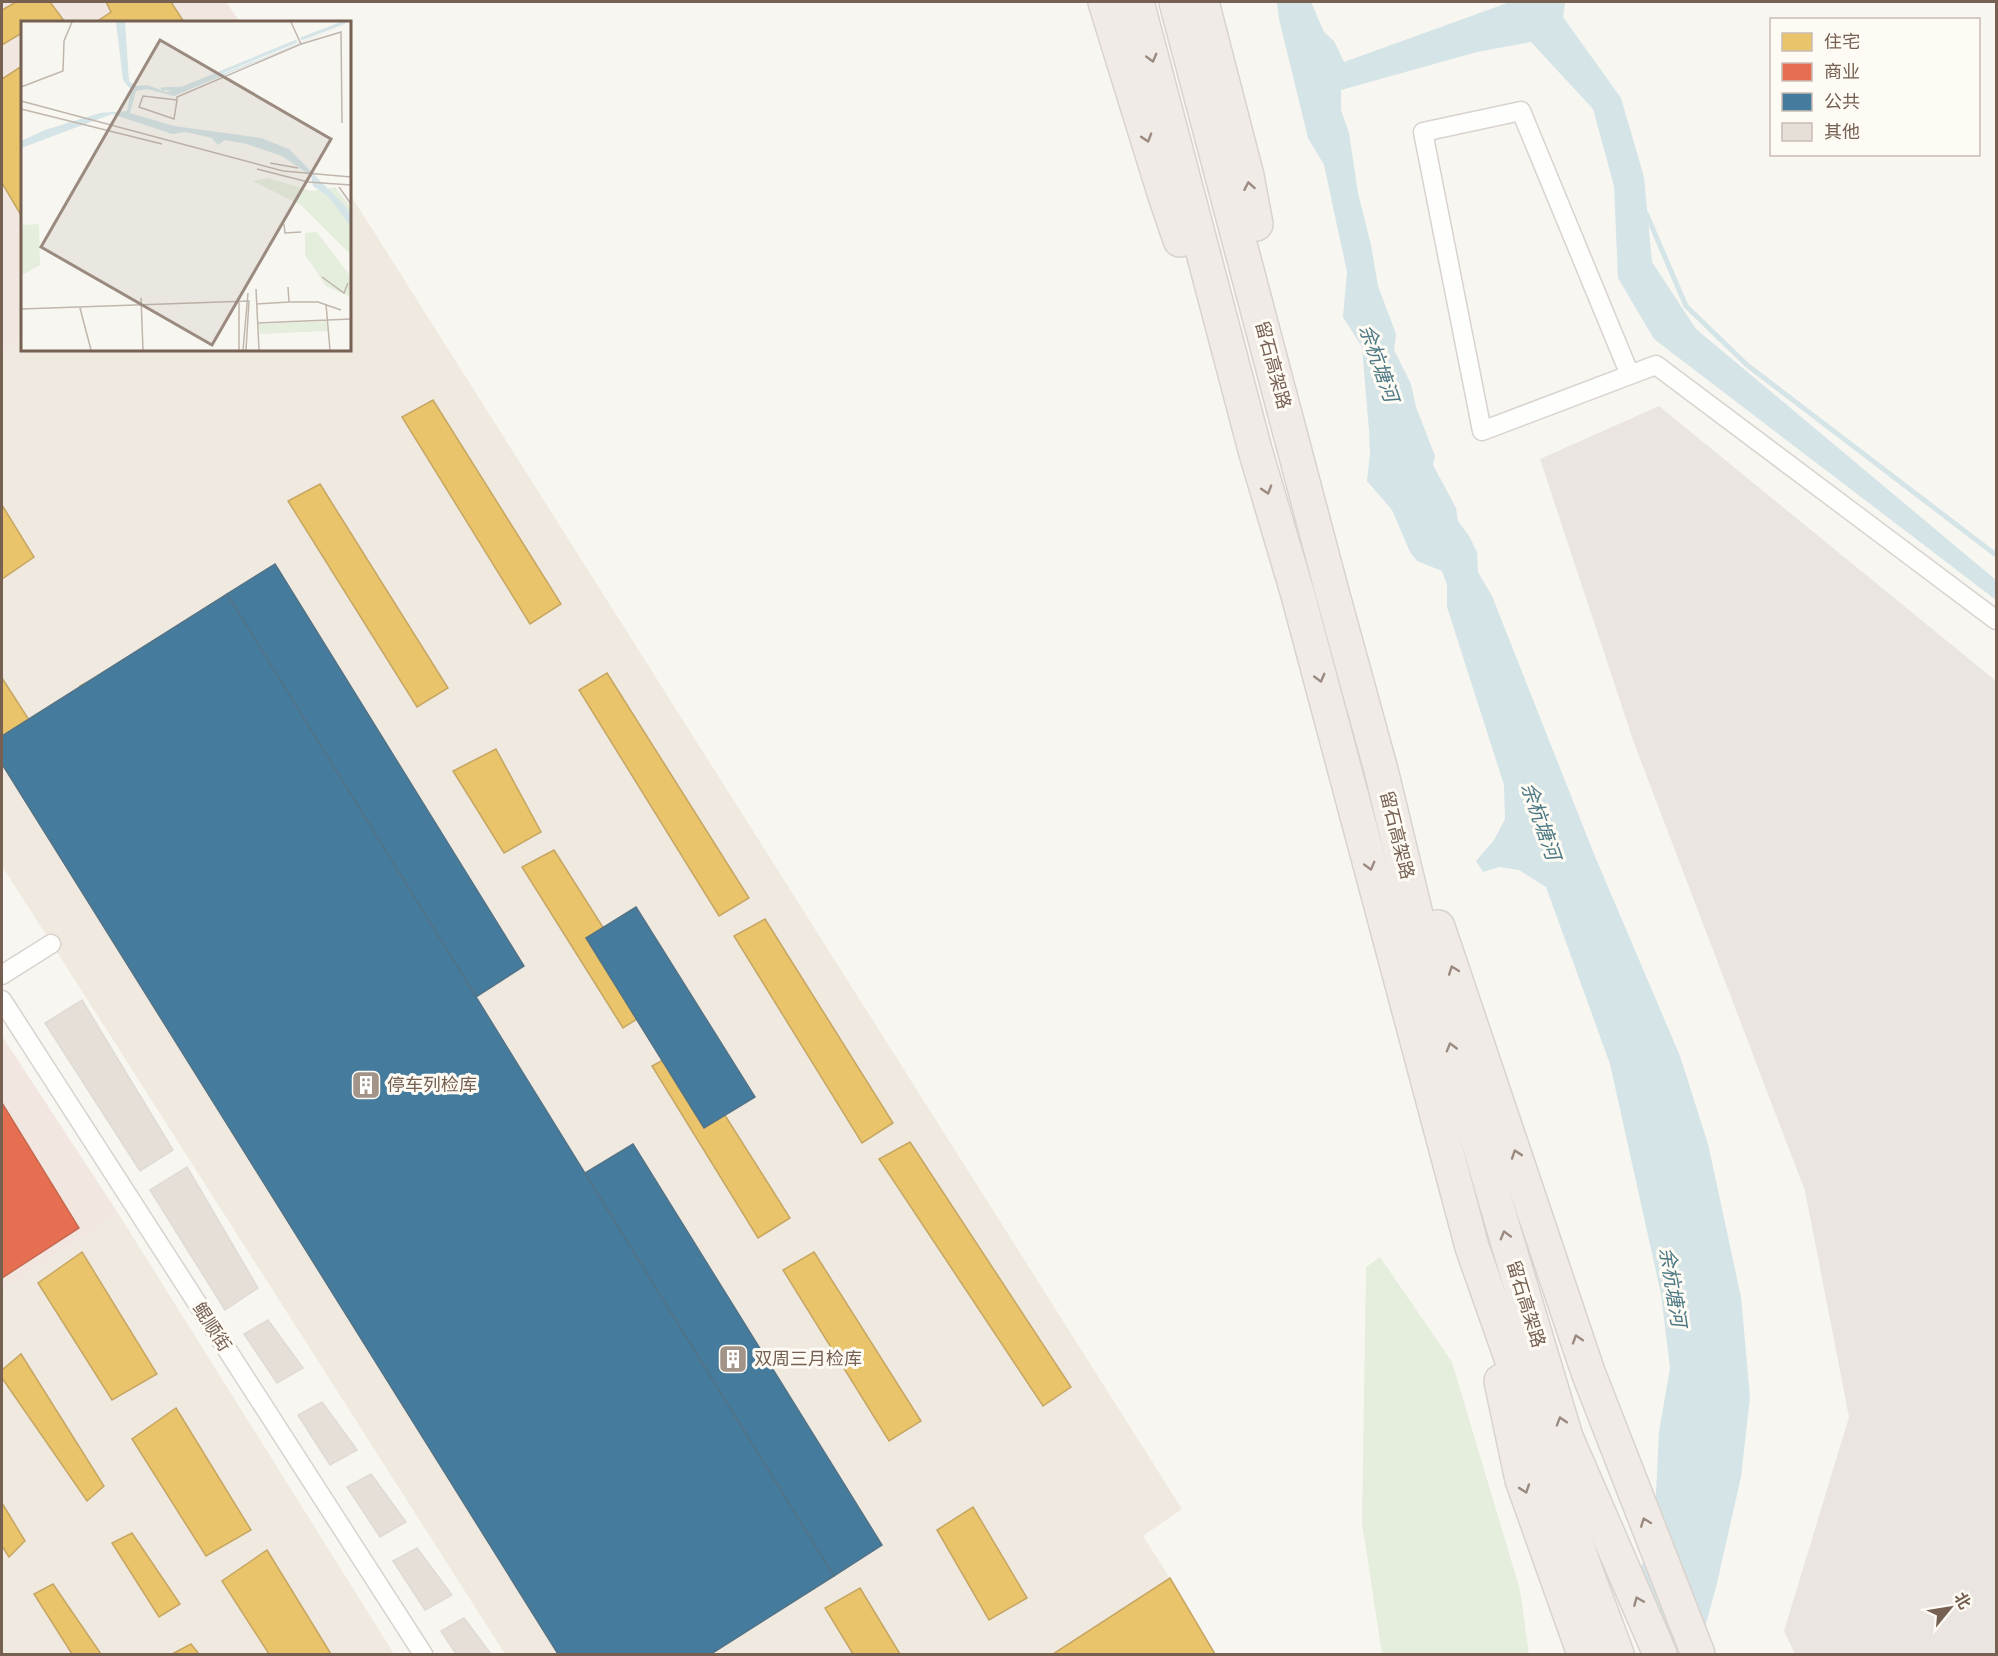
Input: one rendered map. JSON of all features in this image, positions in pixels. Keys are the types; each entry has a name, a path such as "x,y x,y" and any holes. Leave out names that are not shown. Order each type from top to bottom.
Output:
{"highway":[{"path":"1106,2 1164,196 1255,450"},
{"name":"留石高架路","path":"1137,2 1255,450 1298,595 1472,1247 1617,1654"},
{"name":"留石高架路","path":"1176,2 1296,451 1330,588 1381,770 1436,993 1566,1437 1660,1654"},
{"path":"1202,2 1247,176 1296,451"},
{"path":"1381,770 1459,985 1588,1372 1698,1654"},
{"path":"1472,1247 1522,1479 1584,1654"}],"street":[{"path":"1630,375 1521,111 1423,132 1482,431 1630,375 1656,365 1996,620"},
{"path":"2,975 51,944"},
{"name":"鲲顺街","path":"2,1000 423,1654"}],"shaded area":[{"path":"2,2 226,2 239,21 21,21 21,337 2,354"},
{"path":"351,196 1182,1509 1143,1536 1170,1578 1053,1654 505,1654 2,866 2,354 21,337 21,351 351,351"},
{"path":"1659,406 1996,681 1996,1654 1795,1654 1784,1631 1849,1417 1805,1191 1634,743 1540,459"},
{"path":"2,1036 118,1213 2,1290"},
{"path":"118,1213 394,1654 2,1654 2,1290"}],"green space":[{"path":"1380,1257 1452,1362 1520,1590 1529,1654 1382,1654 1362,1523 1366,1267"}],"water":[{"name":"余杭塘河","path":"1277,2 1311,2 1324,32 1334,41 1344,62 1510,2 1565,2 1563,17 1621,98 1644,177 1652,262 1696,329 1996,580 1996,600 1654,339 1618,278 1614,186 1593,109 1531,42 1477,52 1341,90 1341,110 1349,133 1358,193 1378,286 1396,334 1394,350 1411,384 1416,407 1435,456 1433,465 1456,508 1458,521 1477,552 1478,572 1492,596 1594,854 1680,1056 1708,1144 1741,1297 1750,1397 1741,1477 1698,1654 1646,1654 1638,1581 1655,1514 1659,1432 1670,1368 1661,1294 1610,1064 1546,887 1519,870 1499,867 1483,872 1476,861 1494,840 1505,819 1504,785 1447,607 1447,585 1442,571 1417,561 1410,552 1392,510 1367,481 1370,453 1362,347 1343,317 1347,272 1324,165 1308,138 1279,19"}],"building: 住宅":[{"path":"16,2 50,2 64,21 21,21 21,34 2,45 2,10"},
{"path":"106,2 171,2 183,21 98,21 111,12"},
{"path":"21,67 21,215 2,183 2,79"},
{"path":"433,400 561,604 530,624 402,417"},
{"path":"320,484 448,688 417,707 288,501"},
{"path":"2,505 34,557 2,579"},
{"path":"220,615 327,784 295,804 188,633"},
{"path":"112,669 219,838 187,858 80,686"},
{"path":"607,673 749,898 719,916 579,690"},
{"path":"2,678 105,838 68,865 2,758"},
{"path":"496,749 541,832 504,853 453,771"},
{"path":"358,818 412,909 373,930 322,841"},
{"path":"554,850 654,1008 623,1028 522,867"},
{"path":"252,889 306,979 268,1001 216,912"},
{"path":"765,919 893,1123 862,1143 734,936"},
{"path":"427,930 533,1099 502,1120 395,948"},
{"path":"317,1000 423,1169 392,1189 285,1017"},
{"path":"683,1049 790,1218 758,1238 652,1066"},
{"path":"242,1065 349,1233 317,1253 211,1082"},
{"path":"910,1142 1071,1387 1043,1406 879,1159"},
{"path":"611,1206 665,1297 627,1319 575,1229"},
{"path":"455,1214 562,1383 530,1403 423,1231"},
{"path":"82,1252 157,1374 112,1400 38,1283"},
{"path":"814,1252 921,1421 889,1441 783,1270"},
{"path":"366,1270 472,1439 441,1459 334,1287"},
{"path":"687,1325 793,1494 761,1514 655,1342"},
{"path":"21,1354 104,1486 87,1501 2,1378 2,1370"},
{"path":"176,1408 251,1530 206,1556 132,1439"},
{"path":"592,1410 698,1579 667,1599 560,1428"},
{"path":"487,1463 594,1631 562,1651 455,1480"},
{"path":"2,1503 25,1541 9,1557 2,1546"},
{"path":"973,1507 1027,1598 989,1620 937,1530"},
{"path":"132,1533 180,1604 159,1617 112,1543"},
{"path":"267,1550 331,1654 269,1654 222,1581"},
{"path":"1170,1578 1215,1654 1053,1654"},
{"path":"53,1584 101,1654 72,1654 34,1594"},
{"path":"860,1588 900,1654 853,1654 825,1608"},
{"path":"191,1644 199,1654 172,1654"}],"building: 商业":[{"path":"2,1103 79,1228 2,1278"}],"building: 公共":[{"path":"275,564 524,966 476,997 227,594"},
{"name":"停车列检库","path":"227,594 834,1576 711,1654 558,1654 2,764 2,736"},
{"path":"636,907 755,1097 704,1128 586,938"},
{"name":"双周三月检库","path":"633,1144 882,1545 834,1576 585,1173"}],"building: 其他":[{"path":"82,1000 173,1150 140,1171 45,1023"},
{"path":"187,1167 258,1288 225,1310 150,1190"},
{"path":"268,1320 303,1368 277,1383 244,1334"},
{"path":"322,1402 357,1450 330,1465 298,1415"},
{"path":"371,1474 406,1522 380,1537 347,1487"},
{"path":"417,1548 452,1595 425,1610 393,1561"},
{"path":"464,1618 491,1654 456,1654 441,1631"}],"waterway":[{"path":"1646,213 1686,306 1747,365 1996,555"}],"place":[{"name":"停车列检库","path":"366,1085"},
{"name":"双周三月检库","path":"733,1359"}]}
